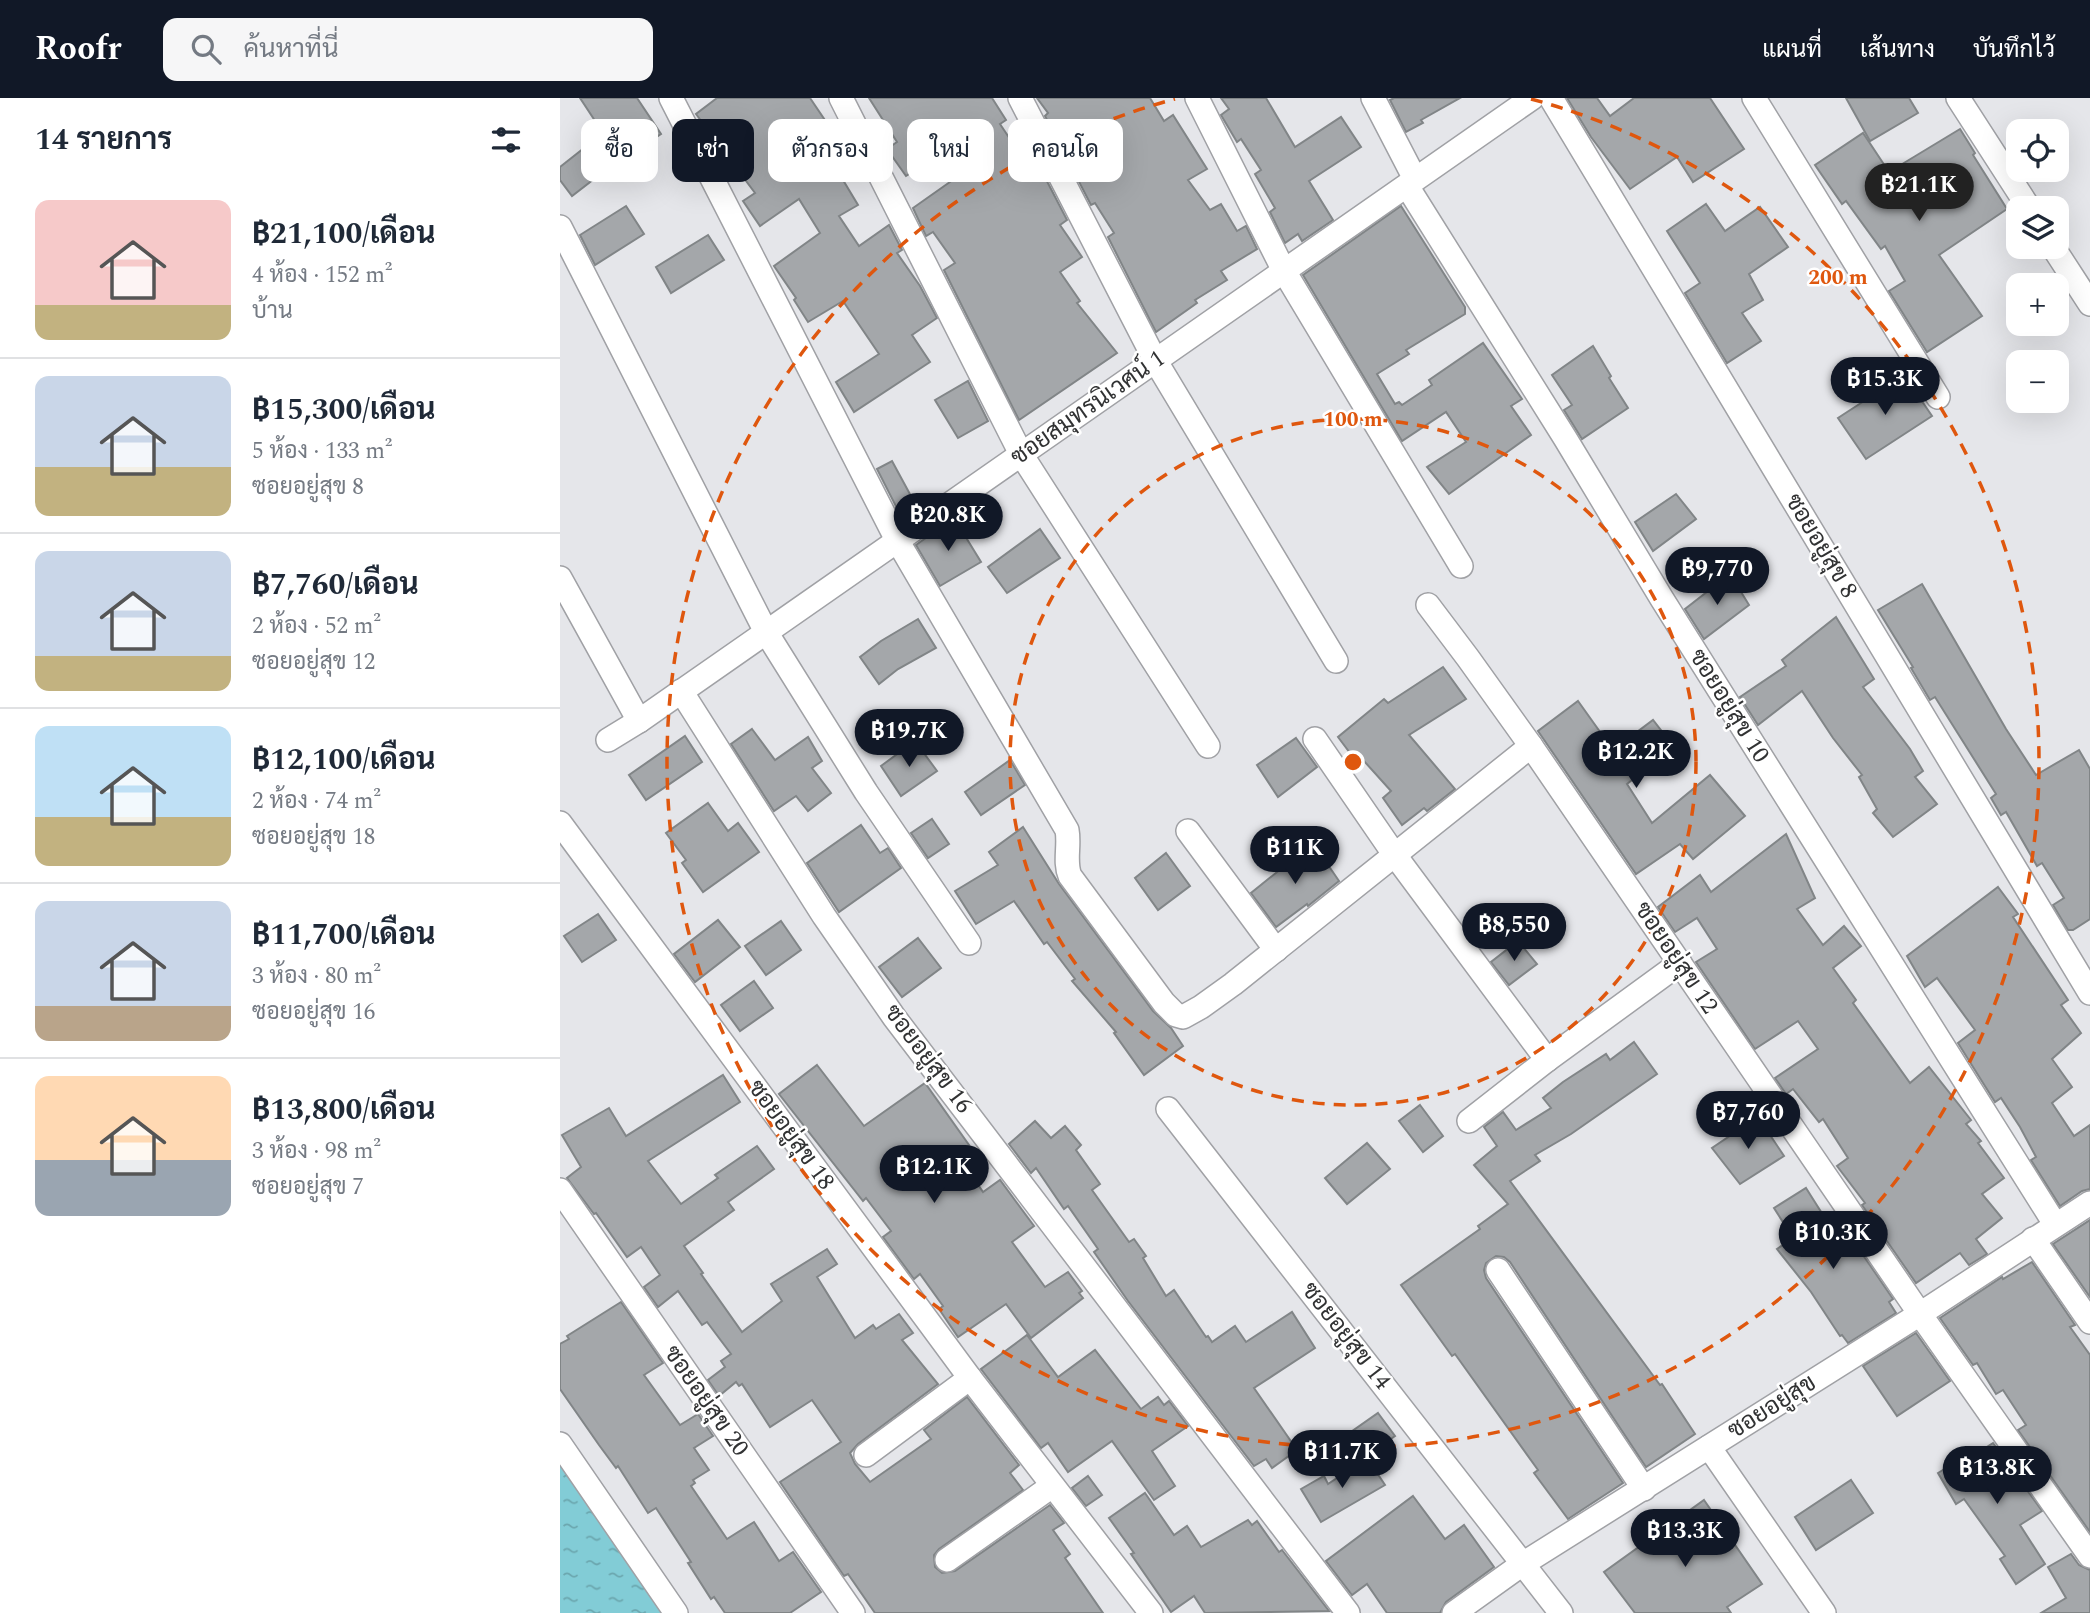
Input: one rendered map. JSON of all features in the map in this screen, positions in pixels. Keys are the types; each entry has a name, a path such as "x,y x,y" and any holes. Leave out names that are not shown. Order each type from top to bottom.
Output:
{"street":[{"path":"671,98 897,541 1067,830 1067,869 1070,876 1164,1003 1176,1015 1183,1017 1201,1007 1531,746"},
{"path":"841,98 1021,454 1208,746"},
{"path":"1020,98 1155,360 1336,661"},
{"path":"1197,98 1284,271 1461,566"},
{"name":"ซอยอยู่สุข 10","path":"1373,98 1411,183 1662,599 2055,1224"},
{"name":"ซอยสมุทรนิเวศน์ 1","path":"608,740 1532,98"},
{"name":"ซอยอยู่สุข 8","path":"1551,98 2090,993"},
{"path":"1754,98 1938,397"},
{"path":"1958,98 2021,196"},
{"path":"560,227 766,632 866,792 969,943"},
{"path":"2061,259 2090,304"},
{"path":"560,578 639,720"},
{"name":"ซอยอยู่สุข 12","path":"1428,605 1531,746 1920,1314 2090,1556"},
{"name":"ซอยอยู่สุข 16","path":"681,691 824,916 894,1017 1348,1613"},
{"path":"1315,739 1394,854 1547,1060"},
{"name":"ซอยอยู่สุข 18","path":"560,822 970,1378 1152,1613"},
{"path":"1188,831 1276,950"},
{"path":"1469,1121 1679,963"},
{"name":"ซอยอยู่สุข 14","path":"1168,1109 1561,1613"},
{"name":"ซอยอยู่สุข 20","path":"560,1190 853,1613"},
{"name":"ซอยอยู่สุข","path":"1454,1613 1521,1565 1920,1314 2090,1203"},
{"path":"2034,1239 2090,1322"},
{"path":"1498,1270 1644,1489"},
{"path":"866,1455 970,1378"},
{"path":"1709,1447 1824,1613"},
{"path":"561,1449 676,1613"},
{"path":"947,1560 1052,1486"}],"water":[{"path":"560,1444 677,1613 560,1613"}],"building":[{"path":"580,98 637,98 651,119 594,119"},
{"path":"717,98 810,98 824,119 768,119 768,182 844,182 858,205 839,216 859,246 889,225 902,250 897,253 920,286 937,318 912,335 930,362 854,412 836,382 879,354 843,301 808,322 794,300 796,298 774,266 820,233 799,199 760,226 743,201 755,193 747,182 754,182 754,119 700,119 696,114"},
{"path":"869,98 992,98 1006,120 1000,124 1008,136 1008,182 1047,182 1067,220 1060,225 1082,257 1060,272 1080,301 1077,303 1117,353 1019,420 944,270 955,263 933,232 926,236 913,208 950,182 994,182 994,119 907,119 906,176 893,158 893,145 897,142 893,136 893,119 882,119"},
{"path":"1037,98 1150,98 1164,121 1173,115 1207,169 1188,180 1210,210 1221,204 1237,231 1246,226 1257,249 1221,271 1227,280 1195,300 1197,303 1156,332 1108,237 1114,233 1095,203 1091,205 1079,182 1123,182 1123,119 1047,119 1045,116 1048,113"},
{"path":"1221,98 1266,98 1295,147 1341,117 1361,147 1309,181 1333,220 1302,241 1298,234 1285,243 1270,212 1275,208 1255,174 1261,170 1241,139 1237,142 1221,115 1229,109"},
{"path":"1460,98 1421,120 1423,123 1406,132 1390,100"},
{"path":"1567,98 1597,98 1610,116 1634,98 1710,98 1744,149 1693,182 1677,157 1630,189 1591,137"},
{"path":"1846,98 1909,98 1918,113 1870,141"},
{"path":"1960,129 2006,207 1939,255 1982,316 1927,352 1889,291 1905,281 1885,246 1881,249 1846,201 1842,204 1815,165 1863,133 1889,172"},
{"path":"581,150 581,182 590,182 572,196 560,180 560,167"},
{"path":"1706,204 1725,231 1760,207 1788,247 1749,274 1763,300 1742,313 1761,341 1727,363 1685,293 1700,283 1667,231"},
{"path":"626,206 644,234 595,265 580,235"},
{"path":"1401,206 1465,307 1465,314 1406,350 1409,354 1377,374 1395,404 1399,402 1402,405 1432,385 1429,380 1483,343 1522,399 1511,406 1531,435 1449,494 1427,467 1466,442 1446,412 1402,441 1303,275"},
{"path":"708,235 724,260 671,293 656,267"},
{"path":"1593,346 1628,408 1582,439 1564,410 1572,405 1552,375"},
{"path":"1904,375 1932,416 1866,459 1838,418"},
{"path":"968,381 988,421 958,438 935,400"},
{"path":"892,461 918,509 903,520 877,469"},
{"path":"1676,494 1696,519 1653,551 1635,522"},
{"path":"954,518 981,562 940,586 916,545"},
{"path":"1040,529 1060,558 1007,593 988,567"},
{"path":"1730,574 1749,605 1704,639 1685,609"},
{"path":"1922,584 2006,729 2036,775 2079,750 2090,769 2090,919 2073,930 2068,930 2053,905 2064,898 2042,863 2037,866 2006,812 2001,815 1991,798 1996,794 1935,697 1930,700 1878,610"},
{"path":"1836,617 1874,679 1863,687 1910,749 1923,771 1915,777 1937,804 1893,837 1873,813 1877,809 1859,777 1862,775 1802,691 1758,725 1740,697 1786,666 1782,660"},
{"path":"918,619 936,648 898,669 879,684 860,657"},
{"path":"1443,667 1466,699 1409,735 1455,789 1427,811 1424,808 1402,825 1383,798 1391,791 1364,761 1359,765 1338,737 1384,699 1388,703"},
{"path":"1578,701 1613,750 1653,720 1674,747 1627,784 1652,823 1710,775 1745,816 1693,859 1680,844 1636,874 1538,731"},
{"path":"752,729 775,760 808,737 822,761 812,768 831,793 808,811 796,796 774,811 731,744"},
{"path":"685,736 702,762 646,800 629,775"},
{"path":"1296,738 1317,767 1278,797 1257,765"},
{"path":"915,741 937,771 901,796 881,766"},
{"path":"1010,760 1025,785 981,815 965,792"},
{"path":"708,803 728,831 738,823 759,852 703,892 682,863 686,860 666,833"},
{"path":"932,819 949,844 928,858 911,833"},
{"path":"861,825 880,853 888,848 901,868 839,912 807,863"},
{"path":"1023,827 1059,884 1153,1011 1171,1028 1183,1046 1144,1075 1114,1033 1116,1032 1072,981 1075,979 1047,942 1044,944 1014,901 976,924 955,891 998,865 989,852"},
{"path":"1786,834 1815,898 1797,909 1823,945 1844,926 1861,946 1833,968 1856,1000 1853,1003 1910,1083 1929,1067 1971,1120 1966,1124 1981,1141 1978,1143 2004,1178 1982,1194 2002,1218 1976,1239 1987,1254 1969,1265 1960,1253 1916,1283 1862,1205 1865,1203 1837,1166 1848,1158 1823,1119 1819,1122 1793,1089 1786,1094 1775,1078 1818,1049 1798,1021 1755,1049 1696,962 1717,949 1697,918 1675,932 1658,907 1700,875 1711,892"},
{"path":"1313,843 1339,881 1276,927 1251,893"},
{"path":"1166,853 1190,886 1158,910 1135,878"},
{"path":"1998,887 2018,914 2013,917 2068,1000 2061,1005 2081,1033 2052,1059 2072,1087 2052,1103 2074,1136 2090,1125 2090,1189 2082,1191 2060,1206 2031,1160 2036,1157 2020,1127 2001,1098 1995,1102 1958,1043 1975,1030 1937,978 1925,987 1907,956"},
{"path":"598,914 616,940 582,962 564,936"},
{"path":"718,920 740,947 695,982 674,954"},
{"path":"781,921 801,950 766,975 745,946"},
{"path":"918,938 941,968 902,997 879,967"},
{"path":"1518,941 1537,964 1509,985 1491,962"},
{"path":"754,981 773,1008 740,1031 721,1005"},
{"path":"1634,1042 1657,1074 1571,1134 1535,1155 1540,1161 1510,1181 1660,1385 1662,1384 1695,1434 1646,1467 1510,1262 1504,1257 1496,1256 1486,1263 1484,1270 1486,1278 1623,1483 1568,1519 1534,1473 1538,1470 1455,1354 1452,1356 1401,1285 1480,1229 1478,1226 1508,1204 1474,1165 1497,1146 1484,1127 1503,1112 1516,1130 1551,1108 1543,1098 1563,1082 1606,1054 1610,1060"},
{"path":"817,1065 864,1126 925,1083 969,1145 957,1153 983,1192 1000,1180 1034,1226 1012,1242 1045,1287 1068,1272 1082,1291 1079,1293 1083,1298 1031,1338 1006,1304 958,1337 939,1309 943,1306 920,1274 914,1279 883,1237 891,1231 866,1198 863,1201 779,1094"},
{"path":"723,1075 740,1102 648,1161 681,1204 718,1178 715,1175 757,1146 774,1169 728,1202 734,1210 684,1246 703,1273 701,1274 742,1332 782,1301 771,1284 827,1249 837,1264 817,1277 855,1338 873,1325 876,1329 899,1314 913,1333 902,1340 938,1384 858,1444 850,1453 855,1464 870,1482 931,1439 924,1430 967,1397 1019,1465 1010,1473 1023,1490 939,1549 934,1555 935,1567 942,1573 955,1571 1050,1505 1064,1523 1053,1530 1070,1554 1065,1558 1103,1613 875,1613 848,1574 844,1576 780,1482 841,1442 812,1400 770,1427 742,1384 739,1386 736,1382 719,1396 708,1380 725,1367 721,1361 731,1354 707,1322 702,1325 678,1291 658,1307 644,1287 660,1275 641,1247 627,1257 567,1178 581,1167 562,1135 609,1108 626,1136"},
{"path":"1420,1105 1443,1136 1423,1152 1399,1121"},
{"path":"1758,1117 1784,1156 1740,1184 1712,1148"},
{"path":"1035,1121 1051,1138 1065,1126 1081,1145 1076,1150 1100,1184 1092,1190 1129,1242 1134,1239 1146,1256 1143,1258 1166,1296 1174,1290 1212,1342 1235,1326 1246,1342 1292,1312 1315,1348 1254,1388 1297,1450 1272,1468 1266,1459 1254,1466 1128,1301 1094,1252 1098,1249 1068,1206 1064,1209 1036,1168 1031,1173 1009,1144"},
{"path":"1367,1143 1390,1169 1347,1204 1325,1178"},
{"path":"1806,1188 1823,1215 1815,1220 1836,1250 1852,1239 1893,1299 1889,1302 1896,1313 1848,1343 1840,1336 1811,1292 1777,1249 1793,1238 1774,1208"},
{"path":"2090,1220 2090,1297 2053,1244"},
{"path":"2032,1262 2075,1325 2070,1327 2090,1355 2090,1532 2018,1430 2026,1425 2003,1390 1996,1394 1977,1363 1973,1365 1940,1318 2002,1277 2003,1279"},
{"path":"621,1302 663,1363 644,1375 680,1425 698,1414 713,1436 694,1448 709,1470 693,1480 695,1483 691,1486 727,1539 754,1522 779,1561 793,1552 821,1592 790,1613 725,1613 714,1597 711,1599 656,1508 648,1513 618,1466 616,1468 560,1389 560,1344 569,1339 567,1336"},
{"path":"1916,1333 1950,1381 1897,1416 1863,1366"},
{"path":"1027,1335 1058,1377 1095,1350 1141,1409 1158,1397 1164,1405 1169,1401 1188,1426 1152,1451 1175,1486 1154,1500 1112,1441 1068,1472 1048,1443 1041,1448 981,1369"},
{"path":"1378,1413 1395,1436 1365,1457 1348,1434"},
{"path":"1993,1443 2042,1511 2020,1525 2045,1564 2016,1584 2000,1559 2005,1556 1964,1499 1956,1504 1938,1473"},
{"path":"1367,1458 1385,1485 1321,1522 1301,1489 1324,1476 1328,1484"},
{"path":"1088,1476 1102,1495 1086,1506 1072,1488"},
{"path":"1851,1480 1873,1513 1816,1550 1795,1517"},
{"path":"1145,1493 1174,1535 1187,1526 1201,1547 1248,1520 1252,1525 1257,1521 1279,1552 1282,1550 1329,1611 1205,1613 1194,1596 1171,1612 1109,1518"},
{"path":"1413,1496 1445,1539 1464,1525 1494,1567 1446,1602 1440,1613 1387,1613 1367,1584 1352,1595 1326,1561"},
{"path":"1704,1500 1762,1584 1727,1607 1731,1613 1635,1613 1604,1572"},
{"path":"2071,1554 2079,1565 2090,1570 2090,1613 2041,1613 2066,1598 2048,1567"}]}
